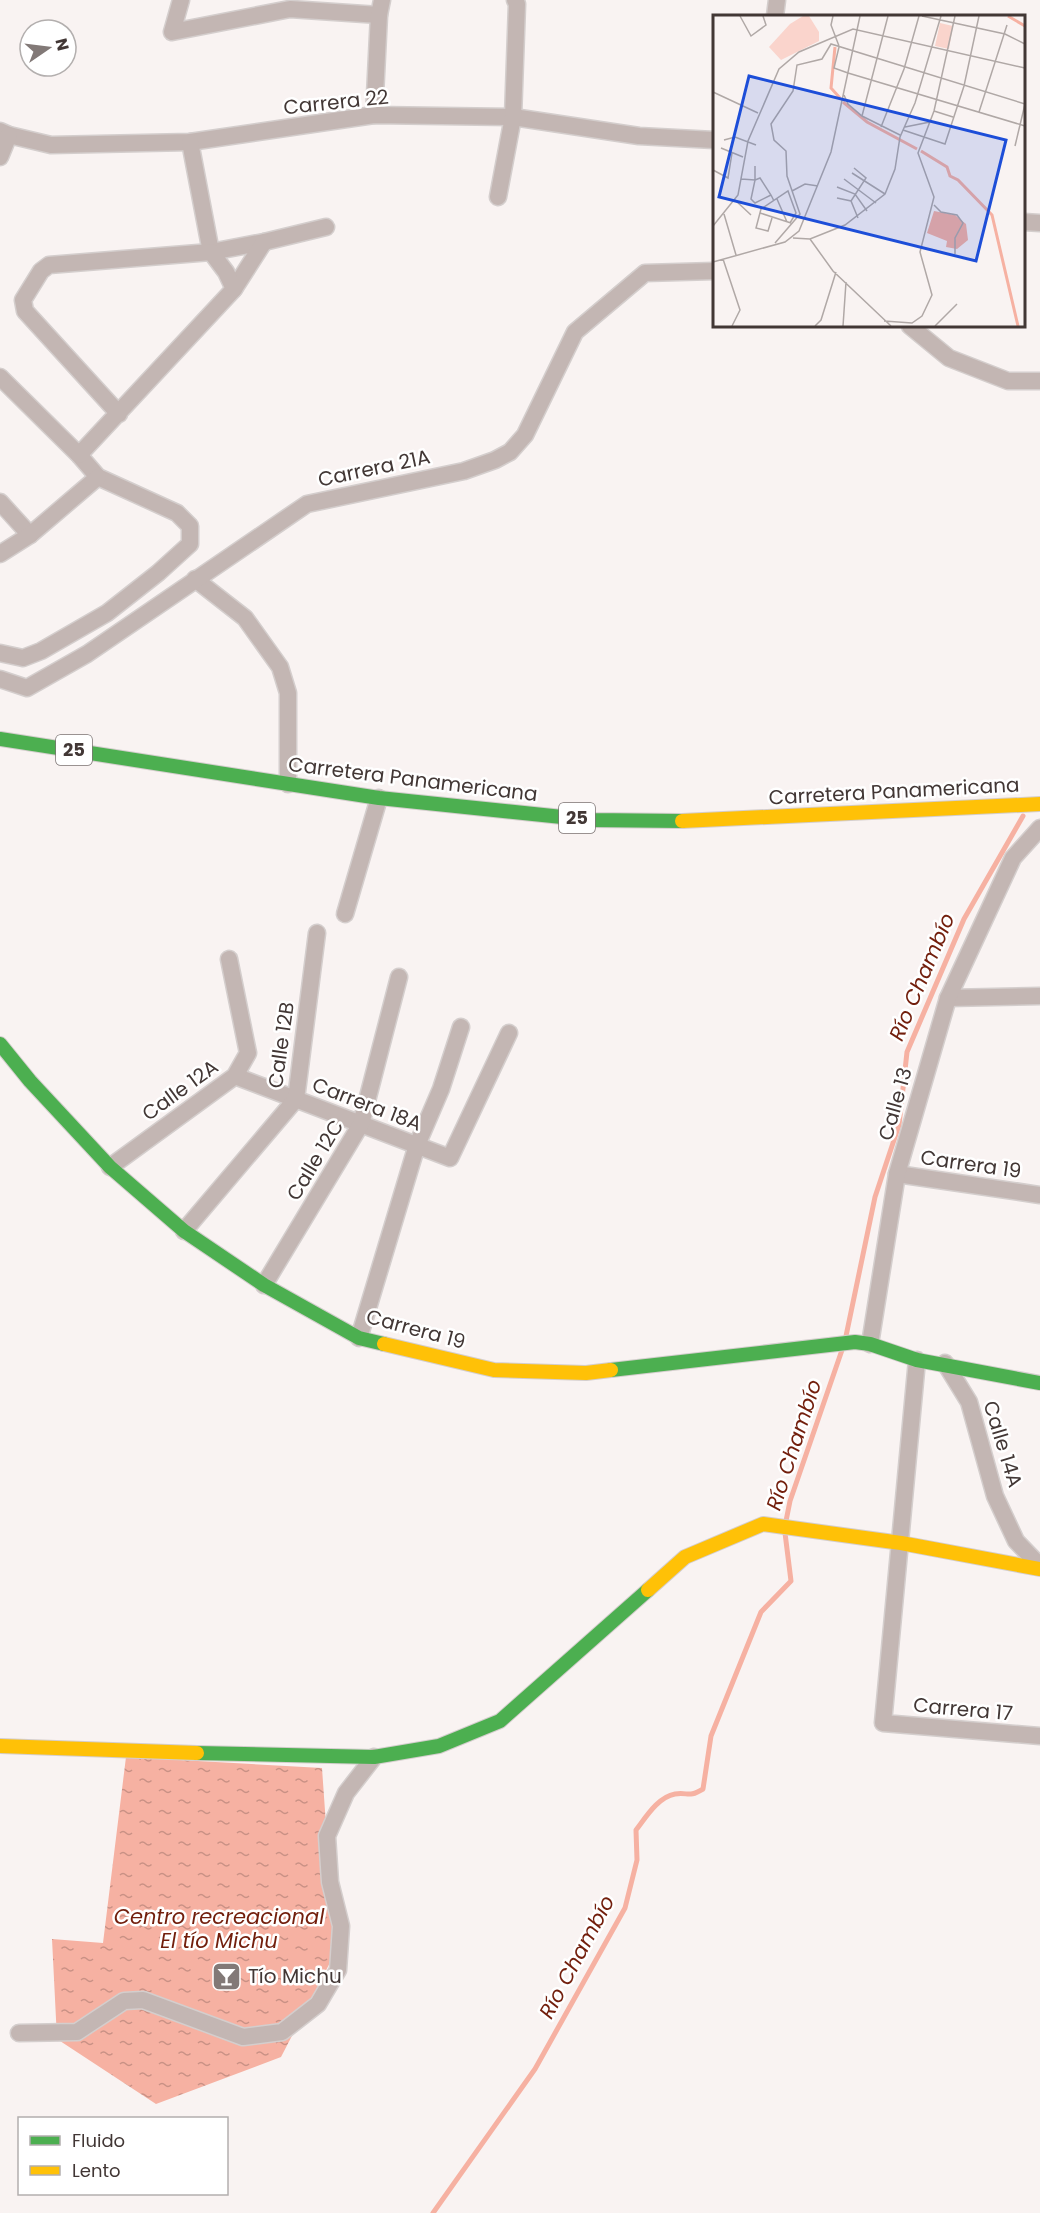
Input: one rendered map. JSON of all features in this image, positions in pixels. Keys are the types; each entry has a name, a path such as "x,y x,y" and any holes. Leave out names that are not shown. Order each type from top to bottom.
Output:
{"main road":[{"name":"Carretera Panamericana","path":"0,739 380,798 591,820 679,821 1040,804"},
{"name":"Carrera 19","path":"0,1044 110,1167 184,1231 264,1285 359,1338 494,1370 586,1373 834,1343 862,1343"},
{"path":"862,1343 917,1360 945,1363 1040,1383"},
{"path":"0,1746 272,1756 374,1757 439,1746 500,1721 685,1557 763,1524 901,1543 1040,1568"}],"street":[{"path":"181,0 172,32 291,4 381,7 374,115"},
{"path":"498,197 513,117 518,4 515,0"},
{"path":"775,15 777,0"},
{"name":"Carrera 22","path":"5,133 51,145 190,142 374,115 513,117 639,136 713,140"},
{"path":"0,157 5,133"},
{"path":"190,142 211,252 234,289"},
{"path":"1025,222 1040,223"},
{"path":"119,414 25,311 23,300 41,271 49,265 211,252 326,227"},
{"path":"79,455 234,289 264,242"},
{"name":"Carrera 21A","path":"0,679 27,688 87,654 307,504 464,471 510,452 525,435 575,332 645,273 713,271"},
{"path":"911,327 949,358 1008,381 1040,381"},
{"path":"0,376 98,477 177,513 190,526 190,544 158,573 107,613 41,651 23,658 0,653"},
{"path":"0,554 30,535 98,477"},
{"path":"0,502 30,535"},
{"path":"195,579 245,618 280,667 288,693 288,784"},
{"path":"345,914 380,798"},
{"name":"Calle 13","path":"862,1343 897,1174 948,998 1013,858 1040,828"},
{"name":"Calle 12B","path":"184,1231 296,1099 317,933"},
{"name":"Calle 12A","path":"110,1167 235,1076 248,1053 229,959"},
{"name":"Calle 12C","path":"264,1285 361,1124 399,977"},
{"path":"948,998 1040,996"},
{"path":"359,1338 417,1145 441,1089 461,1026"},
{"name":"Carrera 18A","path":"235,1076 450,1158 509,1033"},
{"name":"Carrera 19","path":"897,1174 1040,1195"},
{"path":"901,1543 917,1360"},
{"name":"Calle 14A","path":"945,1363 969,1401 995,1496 1016,1541 1040,1568"},
{"name":"Carrera 17","path":"901,1543 883,1723 1040,1736"},
{"path":"19,2033 77,2032 124,2001 143,2000 243,2037 282,2032 318,2004 338,1970 341,1926 330,1882 327,1836 346,1793 374,1757"}],"water":[{"name":"Centro recreacional El tío Michu","path":"126,1757 322,1768 335,1953 281,2057 156,2104 57,2039 52,1939 103,1943"}],"waterway":[{"name":"Río Chambío","path":"846,1336 875,1197 899,1125 907,1052 964,919 1023,816"},
{"name":"Río Chambío","path":"786,1521 790,1501 842,1350"},
{"name":"Río Chambío","path":"433,2213 535,2069 625,1908 637,1860 636,1830 663,1799 675,1794 689,1794 703,1789 711,1736 761,1612 791,1581 785,1533"}],"traffic: fast":[{"path":"0,739 379,798 591,820 682,821"},
{"path":"0,1044 30,1081 110,1167 184,1231 264,1285 359,1338 384,1344"},
{"path":"611,1370 855,1342 870,1344 917,1360 1040,1383"},
{"path":"197,1753 374,1757 439,1746 500,1721 648,1590"}],"traffic: slow":[{"path":"682,821 1040,804"},
{"path":"384,1344 494,1370 586,1373 611,1370"},
{"path":"648,1590 685,1557 763,1524 901,1543 1040,1569"},
{"path":"0,1746 197,1753"}],"place":[{"name":"Tío Michu","path":"227,1976"}]}
